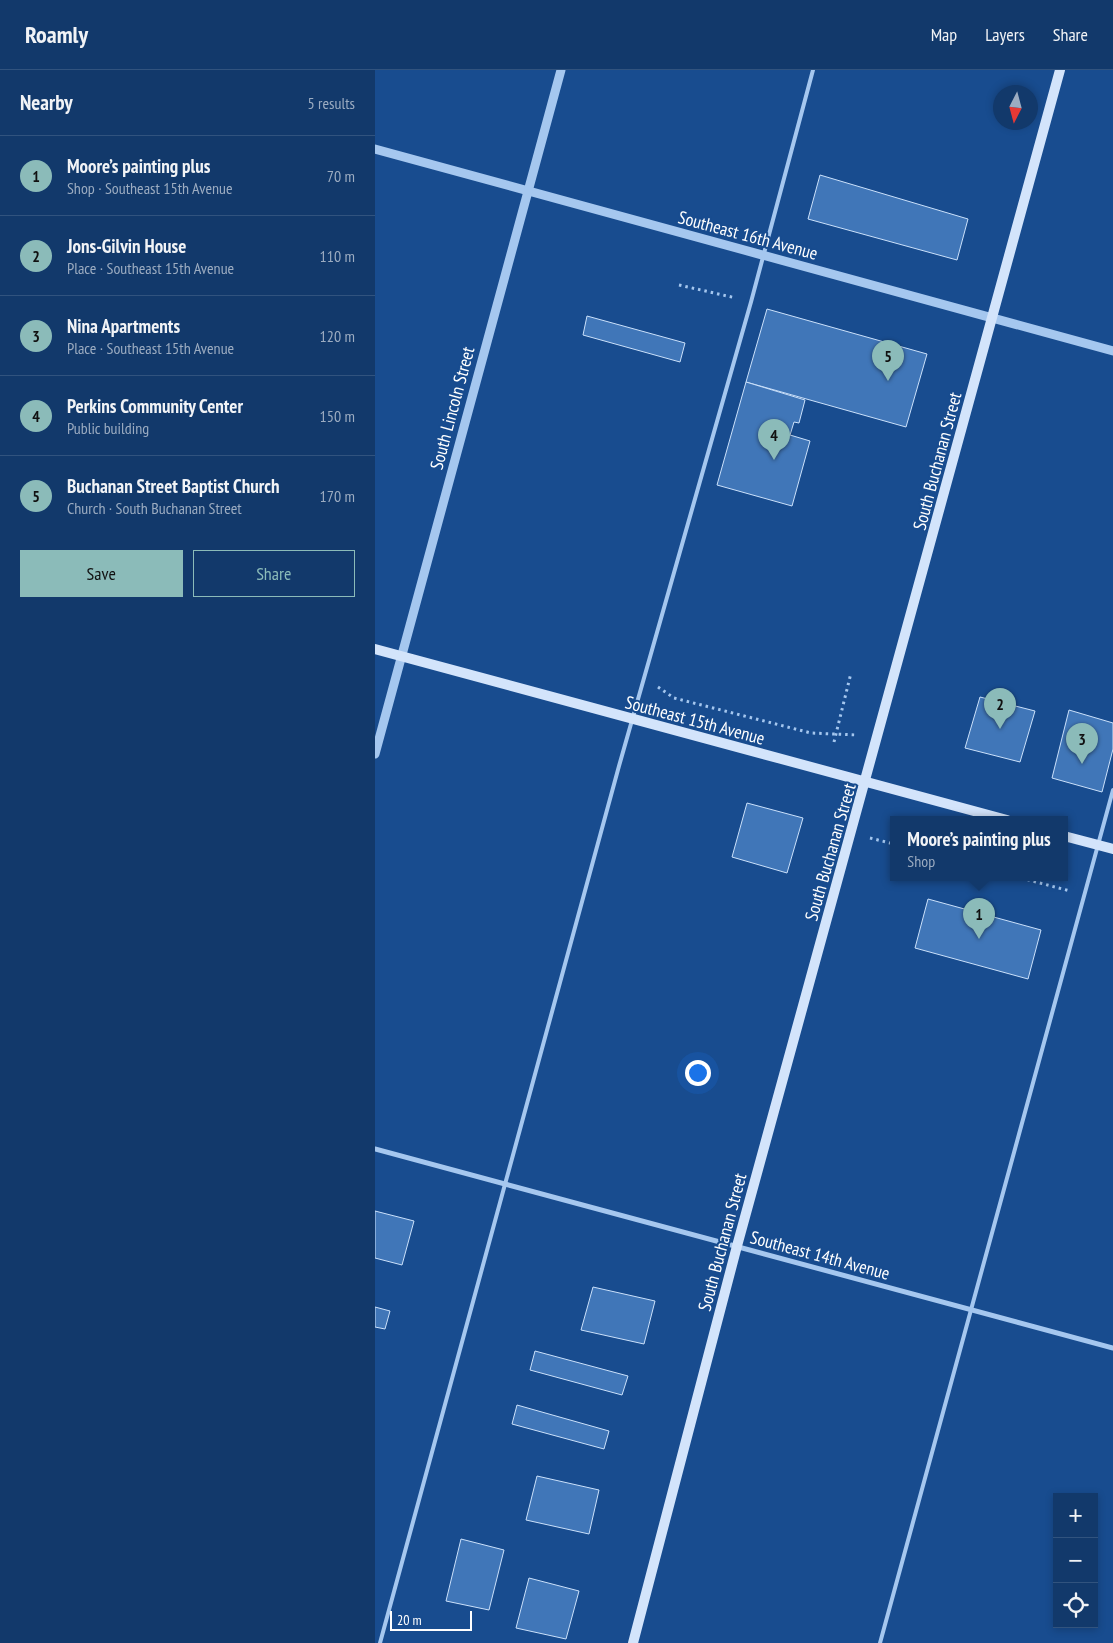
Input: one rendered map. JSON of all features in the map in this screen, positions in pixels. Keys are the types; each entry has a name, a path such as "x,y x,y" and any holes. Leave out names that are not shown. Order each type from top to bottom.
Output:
{"main road":[{"name":"South Buchanan Street","path":"633,1643 737,1246 1060,70"},
{"name":"Southeast 15th Avenue","path":"375,649 993,816"},
{"path":"1068,837 1113,849"}],"street":[{"name":"South Lincoln Street","path":"375,754 561,70"},
{"name":"Southeast 16th Avenue","path":"375,149 992,319 1113,350"},
{"name":"Southeast 14th Avenue","path":"375,1150 1113,1348"}],"lane":[{"path":"380,1643 507,1184 632,720 751,302 813,70"},
{"path":"880,1643 1113,790"}],"path":[{"path":"679,285 751,302"},
{"path":"834,742 851,673"},
{"path":"645,678 674,698 811,733 857,735"},
{"path":"870,838 890,843"},
{"path":"1032,881 1085,895"}],"building":[{"path":"820,175 968,219 957,260 808,219"},
{"path":"767,309 927,354 906,427 746,382"},
{"path":"587,316 685,343 680,362 583,335"},
{"path":"746,382 805,400 799,423 794,422 790,435 810,441 792,506 717,485"},
{"path":"980,697 1035,711 1020,762 965,748"},
{"path":"1069,710 1113,723 1113,749 1102,792 1052,778"},
{"path":"747,803 803,818 787,873 732,857"},
{"path":"928,899 1041,930 1028,979 915,948"},
{"path":"375,1211 414,1221 402,1265 375,1258"},
{"path":"593,1287 655,1301 644,1344 581,1330"},
{"path":"375,1307 390,1311 385,1329 375,1327"},
{"path":"535,1351 628,1376 622,1395 530,1370"},
{"path":"517,1405 609,1431 604,1449 512,1424"},
{"path":"537,1476 599,1490 589,1534 526,1520"},
{"path":"461,1539 504,1550 489,1610 446,1601"},
{"path":"529,1578 579,1591 566,1639 516,1628"}],"place":[{"name":"Buchanan Street Baptist Church","path":"888,381"},
{"name":"Perkins Community Center","path":"774,460"},
{"name":"Jons-Gilvin House","path":"1000,729"},
{"name":"Nina Apartments","path":"1082,764"},
{"name":"Moore’s painting plus","path":"979,939"}]}
